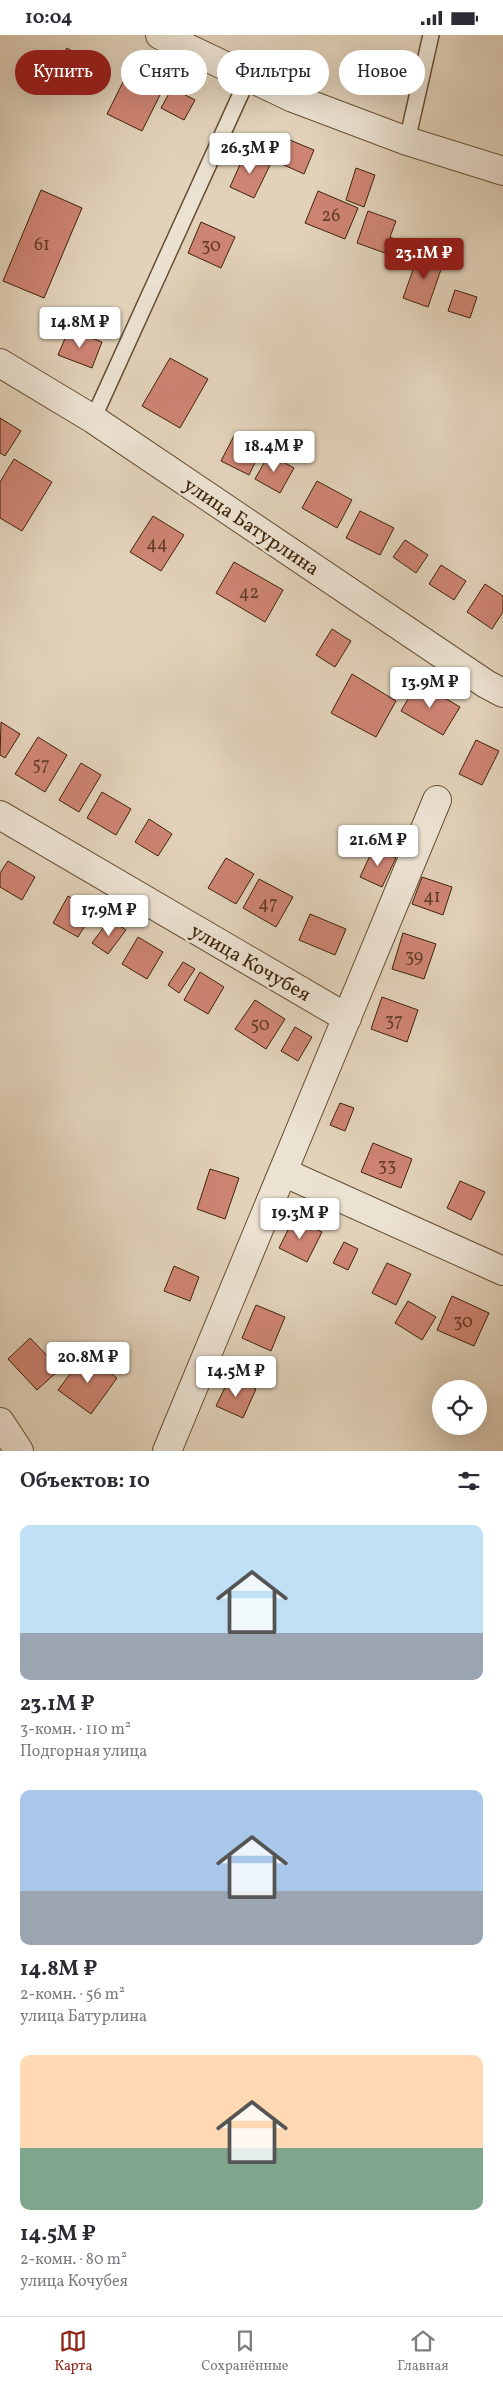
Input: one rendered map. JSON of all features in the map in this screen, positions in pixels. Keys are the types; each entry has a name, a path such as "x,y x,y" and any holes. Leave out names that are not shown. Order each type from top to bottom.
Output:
{"street":[{"path":"160,35 217,63"},
{"path":"286,95 407,141 503,171"},
{"name":"улица Батурлина","path":"0,363 93,419 486,685 503,693"},
{"path":"166,1451 437,801"},
{"name":"улица Кочубея","path":"0,815 347,1018"},
{"path":"283,1171 503,1271"},
{"path":"0,1422 19,1451"}],"lane":[{"path":"407,141 431,35"},
{"path":"93,419 240,95"}],"building":[{"path":"121,86 121,95 160,95 142,131 107,114"},
{"path":"168,95 185,95 195,100 184,120 161,108"},
{"path":"285,138 314,150 304,174 275,161"},
{"path":"246,151 271,163 254,198 230,187"},
{"path":"356,168 375,175 364,207 346,200"},
{"path":"41,190 82,208 44,298 3,281"},
{"path":"318,191 358,208 345,239 305,223"},
{"path":"368,211 396,221 390,237 401,242 396,257 357,243"},
{"path":"201,222 235,237 221,268 188,253"},
{"path":"419,253 444,261 428,307 403,298"},
{"path":"455,290 477,297 470,318 448,311"},
{"path":"69,329 102,342 92,368 58,355"},
{"path":"170,358 208,379 180,428 142,406"},
{"path":"0,418 21,431 5,456 0,453"},
{"path":"236,432 263,446 249,475 221,461"},
{"path":"269,454 294,468 280,493 255,479"},
{"path":"14,459 52,482 22,531 0,518 0,482"},
{"path":"317,481 352,500 337,528 302,508"},
{"path":"360,511 394,528 380,555 346,538"},
{"path":"153,516 184,535 161,571 130,552"},
{"path":"405,540 428,555 416,573 393,557"},
{"path":"234,562 283,590 265,622 216,593"},
{"path":"441,565 466,581 454,600 429,584"},
{"path":"485,584 503,596 503,612 492,629 467,612"},
{"path":"332,629 351,641 335,667 316,655"},
{"path":"352,674 396,701 376,737 331,713"},
{"path":"418,682 460,707 443,735 401,711"},
{"path":"1,722 20,734 5,758 0,755"},
{"path":"38,737 67,755 45,792 15,774"},
{"path":"476,740 499,751 482,785 459,774"},
{"path":"81,763 101,775 79,812 59,800"},
{"path":"102,792 131,809 116,835 87,818"},
{"path":"149,819 172,834 158,856 135,842"},
{"path":"374,847 396,858 382,887 360,877"},
{"path":"226,858 254,874 236,904 208,888"},
{"path":"8,861 35,877 22,900 0,887 0,873"},
{"path":"422,877 452,887 443,915 412,904"},
{"path":"259,879 293,897 276,927 243,908"},
{"path":"68,896 94,911 78,937 53,923"},
{"path":"310,914 346,929 335,955 299,940"},
{"path":"110,919 126,930 108,954 92,943"},
{"path":"403,933 436,944 424,979 392,969"},
{"path":"138,937 163,952 147,979 122,964"},
{"path":"183,962 195,969 179,993 168,985"},
{"path":"200,972 224,987 208,1014 184,1000"},
{"path":"382,997 418,1010 407,1042 371,1029"},
{"path":"255,1000 285,1019 266,1049 235,1029"},
{"path":"295,1027 312,1037 298,1061 281,1051"},
{"path":"340,1103 354,1108 345,1131 330,1125"},
{"path":"373,1143 412,1159 401,1188 361,1172"},
{"path":"210,1169 239,1178 225,1219 197,1209"},
{"path":"460,1181 485,1192 471,1220 447,1208"},
{"path":"294,1218 322,1232 307,1262 279,1248"},
{"path":"344,1242 358,1249 348,1270 333,1263"},
{"path":"387,1263 411,1274 396,1305 372,1293"},
{"path":"174,1266 199,1277 190,1301 164,1291"},
{"path":"452,1296 489,1313 474,1346 437,1330"},
{"path":"408,1301 436,1317 422,1340 395,1323"},
{"path":"256,1305 285,1317 271,1351 242,1338"},
{"path":"30,1338 60,1369 37,1390 8,1359"},
{"path":"85,1354 117,1378 91,1414 58,1390"},
{"path":"230,1377 256,1389 243,1418 216,1406"}]}
